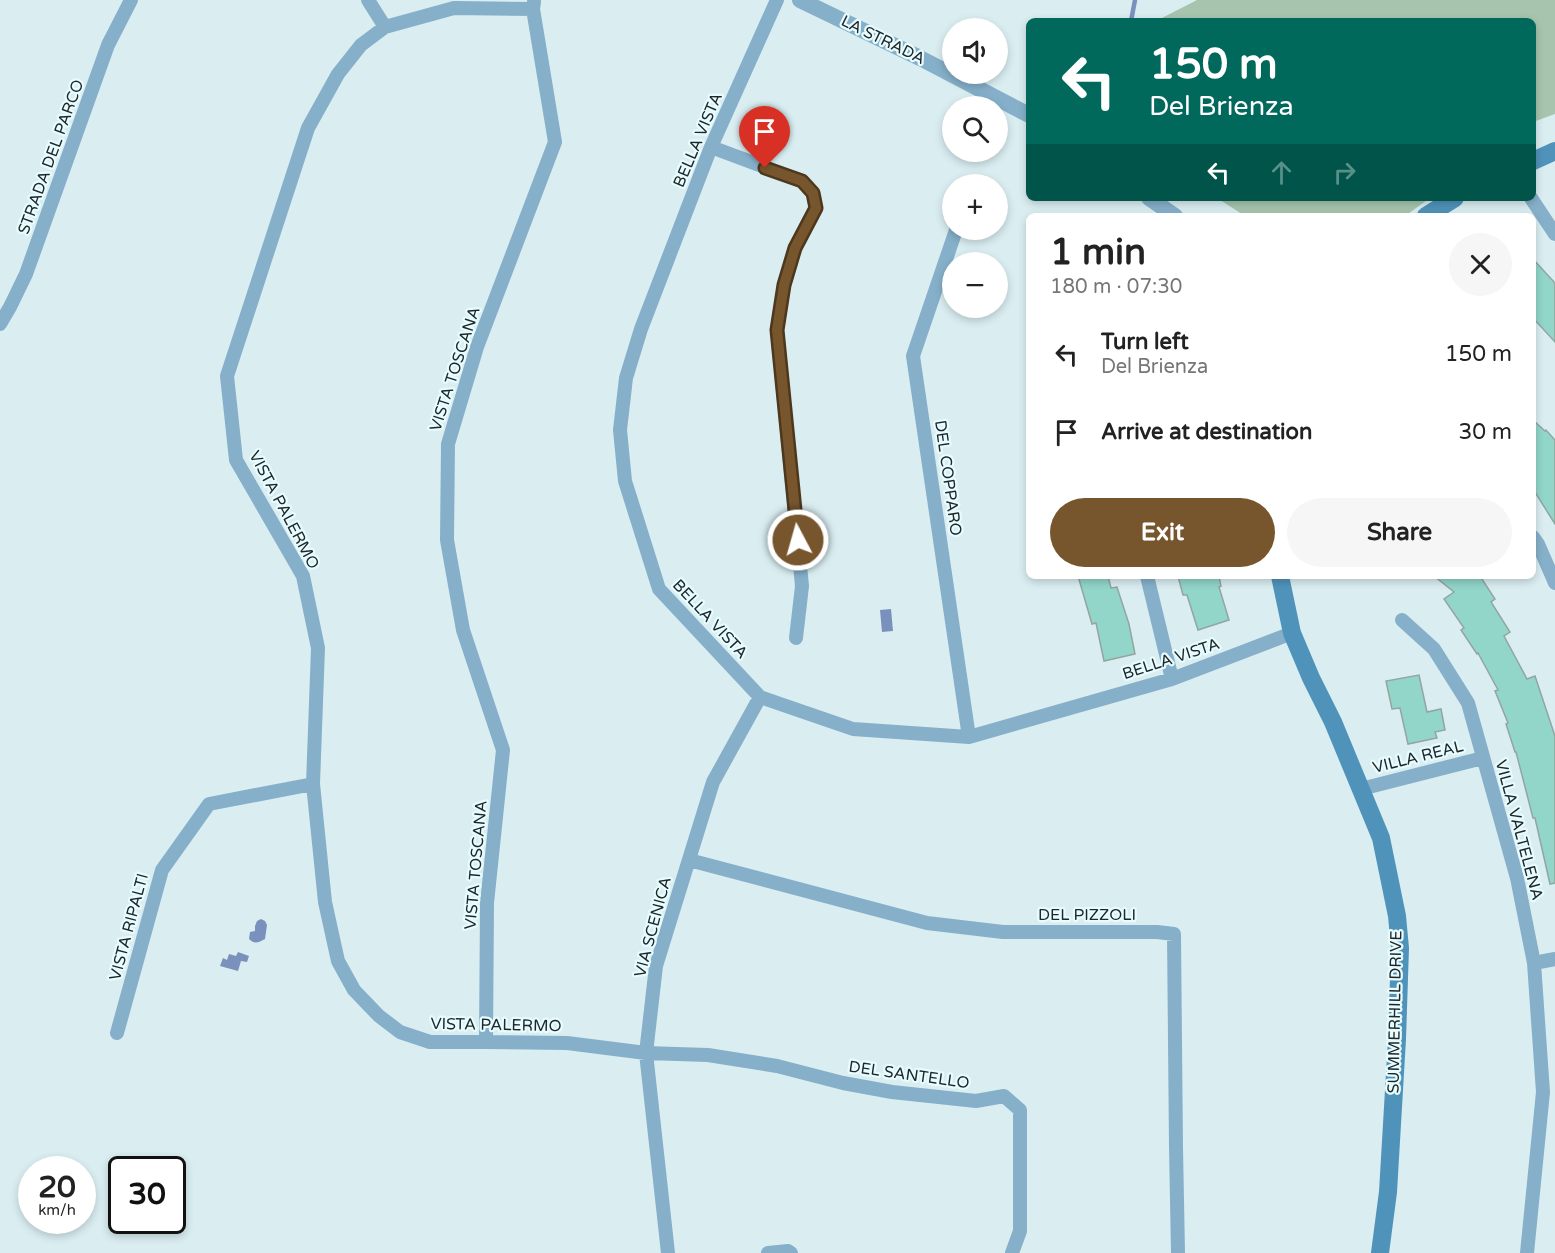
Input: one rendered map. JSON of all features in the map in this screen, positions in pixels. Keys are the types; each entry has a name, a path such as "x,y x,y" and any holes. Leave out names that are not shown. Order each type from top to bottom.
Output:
{"main road":[{"path":"1536,159 1555,151"},
{"path":"1431,213 1450,201"},
{"name":"SUMMERHILL DRIVE","path":"1281,579 1292,633 1333,722 1381,838 1397,916 1400,948 1398,1017 1389,1180 1380,1253"}],"street":[{"name":"STRADA DEL PARCO","path":"0,324 26,274 108,45 131,0"},
{"path":"368,0 386,27"},
{"name":"BELLA VISTA","path":"777,0 711,147 641,329 626,378 620,430 625,481 659,590 760,697 853,729 969,737 1172,679 1292,633"},
{"name":"LA STRADA","path":"800,0 920,58 1026,114"},
{"name":"VISTA PALERMO","path":"534,4 454,8 386,27 361,45 338,74 308,128 227,376 236,460 303,576 318,648 313,784 325,902 338,961 354,990 379,1016 400,1032 430,1042 567,1043 646,1053"},
{"name":"VISTA TOSCANA","path":"486,1042 487,903 503,750 463,630 447,540 448,444 477,347 555,142 534,4"},
{"path":"711,147 802,181 813,193 816,208 795,248 784,285 777,330 802,586 796,638"},
{"path":"1153,201 1171,213"},
{"path":"1533,201 1555,234"},
{"name":"DEL COPPARO","path":"953,240 913,356 969,737"},
{"path":"1536,541 1555,583"},
{"path":"1148,579 1172,679"},
{"name":"VILLA VALTELENA","path":"1402,620 1434,649 1468,704 1517,878 1534,963 1549,1092 1527,1253"},
{"name":"VIA SCENICA","path":"668,1253 646,1053 656,966 713,782 760,697"},
{"name":"VILLA REAL","path":"1361,789 1483,758"},
{"name":"VISTA RIPALTI","path":"117,1033 162,870 208,804 313,784"},
{"name":"DEL PIZZOLI","path":"689,860 927,923 1003,932 1157,932 1174,934 1178,1253"},
{"path":"1534,963 1555,959"},
{"name":"DEL SANTELLO","path":"646,1053 708,1055 777,1066 843,1083 892,1092 976,1101 1004,1096 1020,1110 1020,1231 1012,1253"},
{"path":"768,1253 788,1251 791,1253"}],"green space":[{"path":"1197,0 1555,0 1555,114 1536,121 1536,18 1162,18"},
{"path":"1222,201 1426,201 1409,213 1240,213"}],"water":[{"path":"891,609 893,631 882,632 880,610"},
{"path":"261,919 267,925 265,939 253,942 249,939 250,932 255,931 257,921"},
{"path":"238,952 249,956 247,962 241,961 238,971 220,966 223,958 227,960 229,954 236,956"}],"building":[{"path":"1536,262 1555,283 1555,342 1536,321"},
{"path":"1536,423 1555,440 1555,524 1536,494"},
{"path":"1079,579 1109,579 1111,588 1117,587 1129,624 1135,654 1104,661 1096,623 1092,624"},
{"path":"1179,579 1220,579 1221,586 1219,587 1229,620 1198,630 1187,595 1183,595"},
{"path":"1438,579 1482,579 1495,599 1491,602 1510,632 1504,636 1527,679 1535,676 1555,736 1555,883 1550,884 1535,818 1533,818 1516,752 1506,724 1508,723 1495,691 1498,690 1478,653 1461,630 1464,628 1444,599 1454,592"},
{"path":"1419,675 1427,712 1441,709 1445,730 1435,732 1437,738 1408,744 1400,708 1392,709 1386,681"}],"waterway":[{"path":"1132,18 1135,0"}],"route":[{"path":"765,168 802,181 813,193 816,208 795,248 784,285 777,330 798,540"}]}
